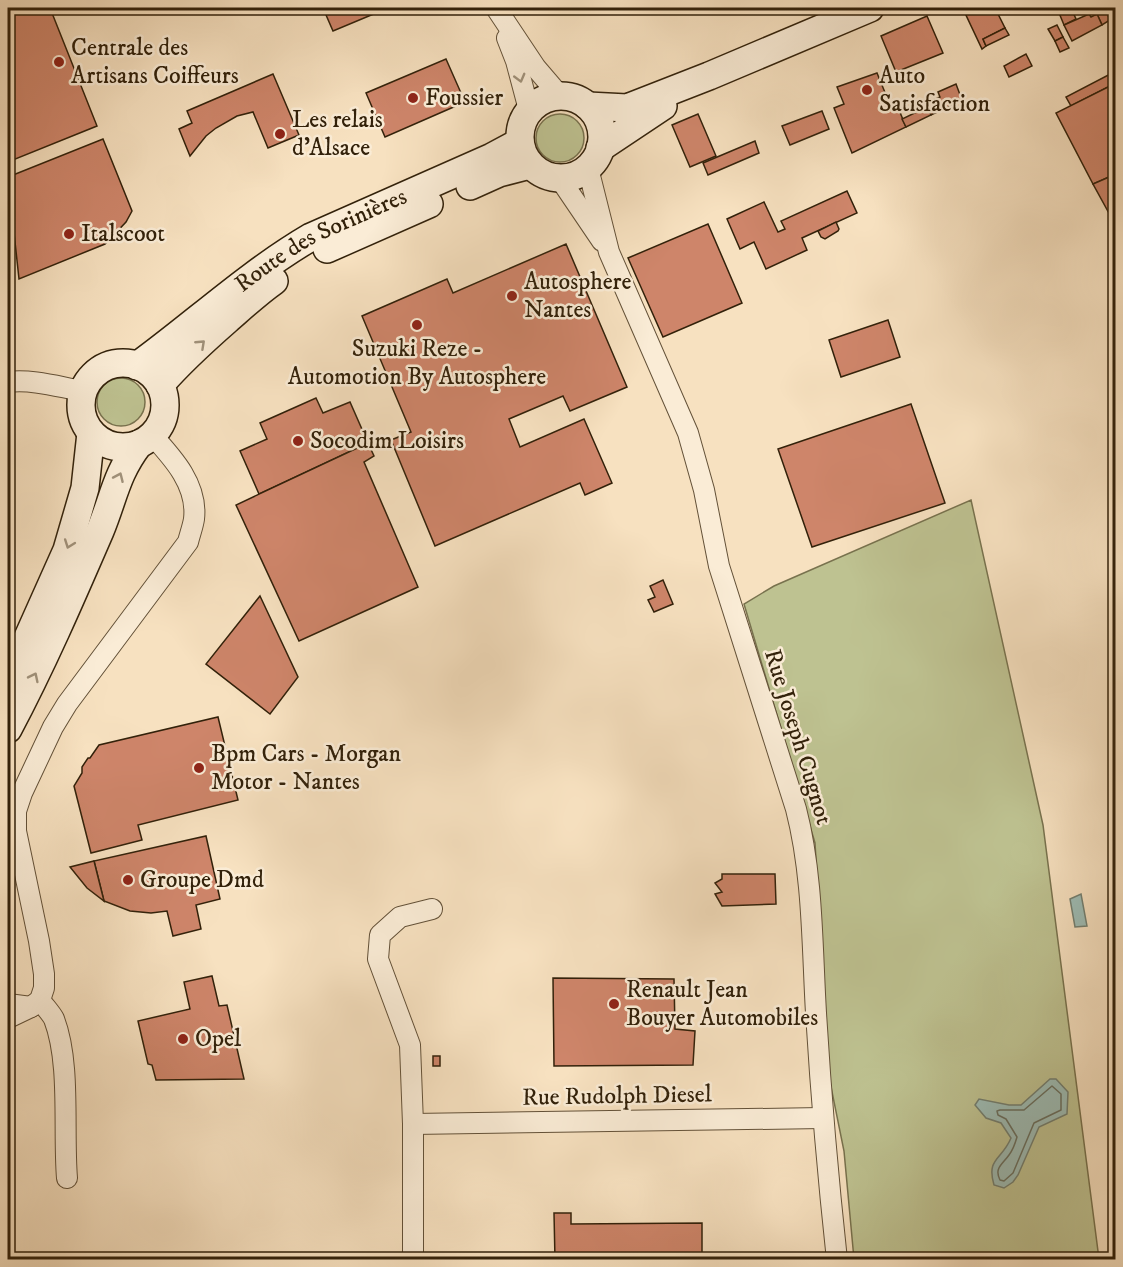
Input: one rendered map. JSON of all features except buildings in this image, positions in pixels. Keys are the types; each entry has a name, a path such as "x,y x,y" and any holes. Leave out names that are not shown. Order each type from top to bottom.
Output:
{"main road":[{"path":"709,76 594,158 580,174 560,178 548,177 537,171 525,153 520,130 529,110 549,98 570,97 588,106 627,108 870,8"},
{"path":"588,106 600,125 602,136 594,158"},
{"name":"Route des Sorinières","path":"137,366 244,280 284,252 311,237 492,157 525,153"},
{"name":"Route des Sorinières","path":"160,385 179,364 262,289 313,255 377,229 489,178 525,153"},
{"path":"8,682 67,550 85,488 91,433 82,413 83,391 93,376 108,366 118,363 137,366 154,377 160,385 164,400 163,416 118,476 96,539 48,648 8,729"},
{"path":"91,433 110,445 124,447 145,440"}],"street":[{"path":"495,8 536,68 560,96"},
{"path":"495,8 516,61 529,110"},
{"name":"Rue Joseph Cugnot","path":"594,158 609,252"},
{"name":"Rue Joseph Cugnot","path":"560,178 609,252 688,433 704,490 718,566 796,808 803,837 811,923 822,1118 837,1260"},
{"path":"8,382 46,384 83,391"},
{"path":"8,1017 35,1004 44,988 39,941 16,831 16,812 27,782 53,727 67,704 188,542 194,520 194,497 186,478 167,451 145,440"},
{"path":"413,1260 413,1125 410,1045 378,959 380,935 400,917 432,909"},
{"path":"8,1004 35,1004 53,1018 61,1048 68,1178"},
{"name":"Rue Rudolph Diesel","path":"413,1125 822,1118"}],"green space":[{"path":"555,114 565,114 577,121 584,133 584,143 577,155 565,162 555,162 540,151 536,143 536,133 547,118"},
{"path":"121,378 138,385 145,402 138,419 121,426 104,419 97,402 104,385"},
{"path":"971,500 1043,825 1099,1259 854,1259 844,1151 829,1077 815,843 744,604 774,586"}],"water":[{"path":"1081,894 1087,926 1075,927 1070,899"},
{"path":"1050,1079 1056,1079 1068,1092 1067,1114 1039,1127 1013,1182 1004,1188 994,1185 993,1164 1011,1138 1001,1123 986,1118 975,1105 979,1099 1021,1105"}],"place":[{"name":"Centrale des Artisans Coiffeurs","path":"59,62"},
{"name":"Auto Satisfaction","path":"867,90"},
{"name":"Foussier","path":"413,98"},
{"name":"Les relais d'Alsace","path":"280,134"},
{"name":"Italscoot","path":"69,234"},
{"name":"Autosphere Nantes","path":"512,296"},
{"name":"Suzuki Reze - Automotion By Autosphere","path":"417,325"},
{"name":"Socodim Loisirs","path":"298,441"},
{"name":"Bpm Cars - Morgan Motor - Nantes","path":"199,768"},
{"name":"Groupe Dmd","path":"128,880"},
{"name":"Renault Jean Bouyer Automobiles","path":"614,1004"},
{"name":"Opel","path":"183,1039"}]}
